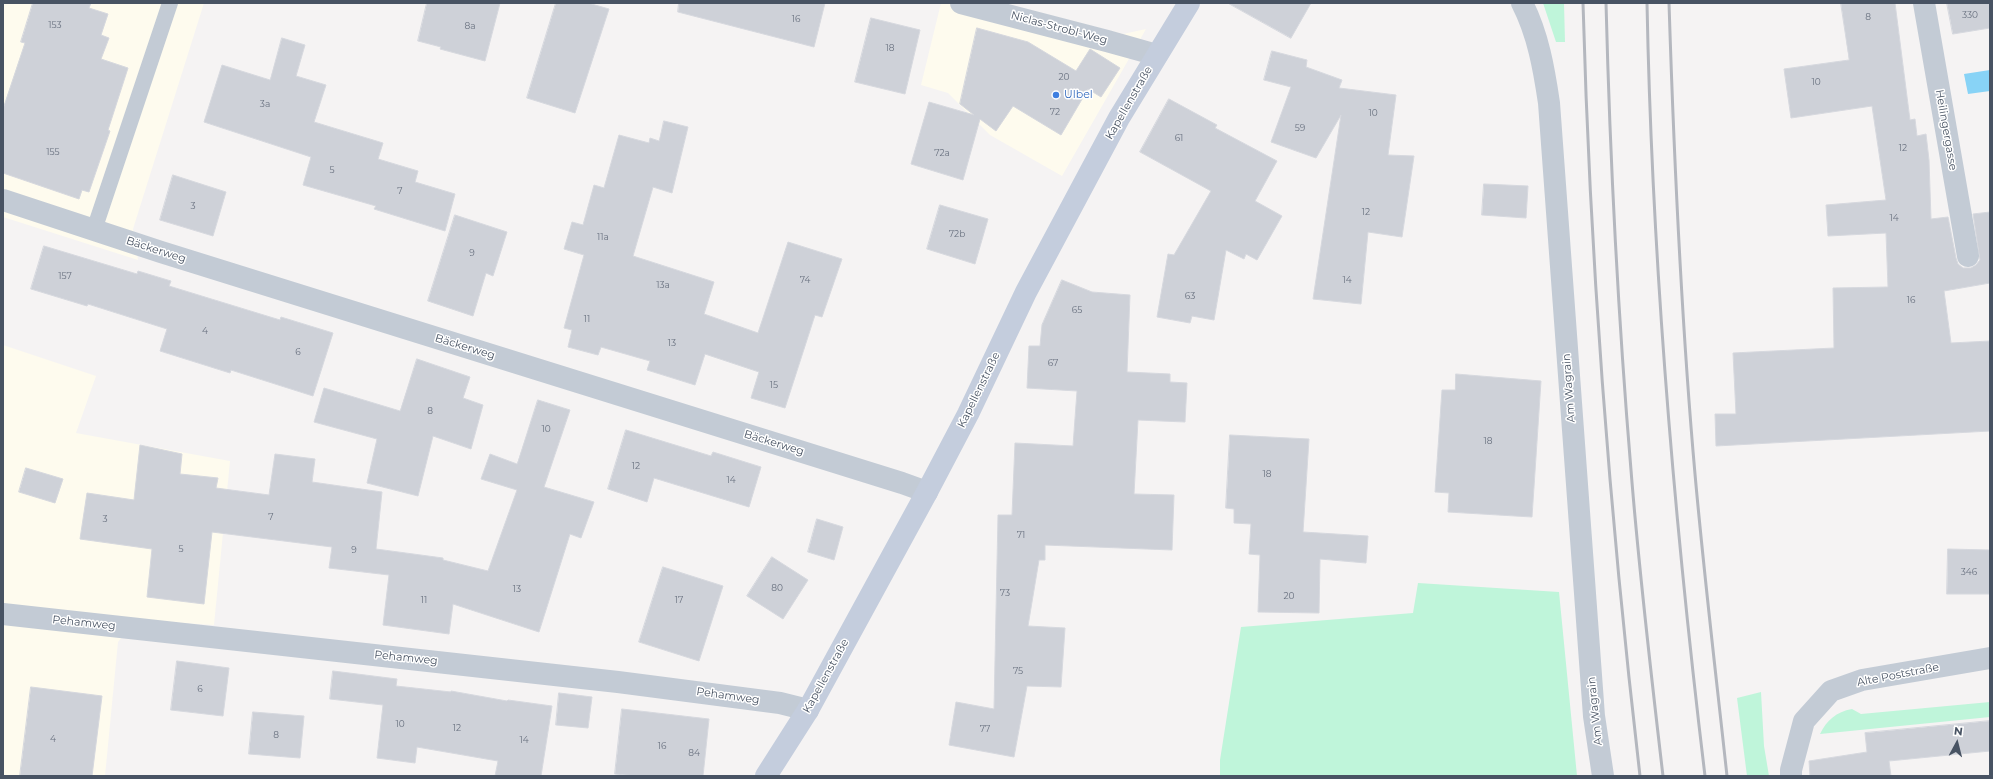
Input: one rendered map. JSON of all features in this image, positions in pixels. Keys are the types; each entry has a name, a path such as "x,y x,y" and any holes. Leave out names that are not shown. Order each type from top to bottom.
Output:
{"main road":[{"name":"Kapellenstraße","path":"766,776 808,710 927,492 968,414 1026,292 1119,118 1189,3"}],"street":[{"name":"Niclas-Strobl-Weg","path":"961,3 1156,55"},
{"name":"Am Wagrain","path":"1522,3 1541,57 1549,102 1594,716 1603,776"},
{"name":"Heilingergasse","path":"1924,3 1968,256"},
{"name":"Bäckerweg","path":"3,200 161,252 927,492"},
{"name":"Pehamweg","path":"3,614 618,682 780,703 808,710"},
{"name":"Alte Poststraße","path":"1791,776 1791,770 1804,721 1830,691 1862,680 1990,658"}],"lane":[{"path":"94,230 170,3"}],"shaded area":[{"path":"3,3 204,3 133,229 138,260 3,217"},
{"path":"941,3 1002,3 1123,34 1146,29 1062,176 990,135 948,93 921,85"},
{"path":"3,345 96,376 76,433 230,461 214,625 135,620 118,642 105,776 3,776"}],"green space":[{"path":"1543,3 1564,3 1565,42 1556,42"},
{"path":"1418,583 1559,592 1577,776 1220,776 1220,760 1241,627 1413,613"},
{"path":"1761,692 1764,746 1769,776 1747,776 1737,698"},
{"path":"1990,702 1990,717 1820,734 1833,717 1846,710 1852,709 1861,714"}],"water":[{"path":"1990,70 1990,91 1968,94 1964,74"}],"building":[{"path":"33,3 91,3 89,8 108,14 101,35 109,38 101,59 128,68 108,130 110,131 89,192 82,190 79,199 3,173 3,109 25,43 21,42"},
{"path":"427,3 500,3 485,61 440,49 441,47 418,41"},
{"path":"556,3 588,3 609,9 575,113 527,98"},
{"path":"679,3 825,3 814,47 678,12"},
{"path":"1228,3 1311,3 1291,38"},
{"path":"1841,3 1895,3 1910,120 1915,119 1917,136 1926,134 1929,160 1931,219 1948,217 1956,258 1958,264 1963,268 1971,268 1980,260 1973,214 1990,212 1990,283 1944,291 1951,343 1990,341 1990,431 1716,446 1715,414 1736,414 1733,353 1834,348 1833,288 1888,287 1886,233 1828,236 1826,205 1886,200 1872,106 1791,118 1784,69 1849,60"},
{"path":"1947,3 1990,3 1990,28 1953,34"},
{"path":"871,18 920,30 905,94 855,82"},
{"path":"977,28 1028,42 1076,71 1090,49 1120,68 1101,97 1088,89 1061,135 1013,106 996,131 980,119 963,180 911,164 929,102 974,115 960,104"},
{"path":"282,38 305,45 296,76 326,85 314,122 383,143 378,159 418,171 415,182 455,194 445,231 374,209 376,206 303,185 311,157 204,122 222,65 270,80"},
{"path":"1272,51 1307,60 1306,67 1342,80 1339,88 1396,95 1388,155 1414,156 1402,237 1368,232 1361,304 1313,299 1341,115 1316,158 1271,142 1291,87 1264,80"},
{"path":"1169,99 1217,125 1215,128 1277,161 1255,201 1282,216 1257,260 1246,254 1244,259 1226,250 1214,320 1192,316 1190,323 1157,317 1168,254 1174,255 1211,191 1140,152"},
{"path":"664,121 688,127 672,193 653,187 633,256 714,282 704,314 758,333 788,242 842,259 822,317 815,315 785,408 751,398 759,372 705,354 695,385 647,370 650,361 601,347 598,355 568,347 572,330 564,328 584,255 564,249 572,222 583,225 594,185 604,188 619,135 649,143 650,138 659,141"},
{"path":"173,175 226,192 213,236 160,220"},
{"path":"1484,184 1528,186 1526,218 1482,215"},
{"path":"940,205 988,219 975,264 927,249"},
{"path":"455,215 507,232 493,276 486,273 473,316 428,301"},
{"path":"44,246 137,274 138,271 171,281 169,286 280,320 281,317 333,333 313,396 231,370 230,373 160,351 167,329 88,304 87,306 31,289"},
{"path":"1062,280 1092,292 1130,295 1127,372 1170,374 1170,382 1187,383 1185,422 1138,420 1134,494 1174,495 1172,550 1045,545 1045,560 1039,560 1028,626 1065,628 1061,687 1027,686 1014,757 949,745 956,702 994,709 998,515 1012,515 1015,443 1073,446 1077,391 1027,388 1029,346 1040,346 1042,325"},
{"path":"417,359 470,377 463,398 483,405 471,449 433,436 418,496 367,483 377,439 314,422 324,388 400,411"},
{"path":"1456,374 1541,381 1532,517 1448,512 1449,493 1435,492 1442,390 1455,390"},
{"path":"538,400 570,410 544,487 594,502 581,538 570,534 539,632 453,604 449,634 383,625 389,575 329,568 332,547 212,532 204,604 147,597 152,549 80,539 87,493 134,500 140,445 182,454 180,474 218,478 216,488 269,495 275,454 315,459 312,482 382,492 376,549 443,558 443,560 488,571 517,490 481,479 490,454 517,464"},
{"path":"626,430 711,456 713,452 761,467 749,507 654,478 647,502 608,489"},
{"path":"1230,435 1309,439 1303,532 1368,536 1366,563 1320,559 1319,613 1258,612 1260,555 1249,554 1251,524 1234,523 1234,509 1226,508"},
{"path":"26,468 63,479 55,503 19,492"},
{"path":"817,519 843,527 834,560 808,552"},
{"path":"1948,549 1990,550 1990,594 1947,594"},
{"path":"772,557 808,580 783,619 747,596"},
{"path":"663,567 723,586 699,661 639,642"},
{"path":"177,661 229,668 223,716 171,710"},
{"path":"333,671 397,679 396,686 451,691 507,701 552,706 541,776 495,776 498,761 417,747 415,763 377,758 383,705 330,699"},
{"path":"31,687 102,696 92,776 20,776"},
{"path":"559,693 592,697 588,728 556,725"},
{"path":"622,709 709,719 703,776 636,776 615,774"},
{"path":"253,712 304,716 300,758 249,754"},
{"path":"1990,721 1990,751 1889,761 1891,776 1810,776 1809,761 1867,752 1865,733"}],"railway":[{"path":"1583,3 1586,100 1596,294 1603,390 1619,583 1640,776"},
{"path":"1606,3 1615,237 1626,412 1641,585 1663,776"},
{"path":"1647,3 1654,197 1666,390 1674,487 1705,776"},
{"path":"1669,3 1673,121 1690,415 1702,550 1727,776"}],"place":[{"name":"Ulbel","path":"1056,95"}]}
